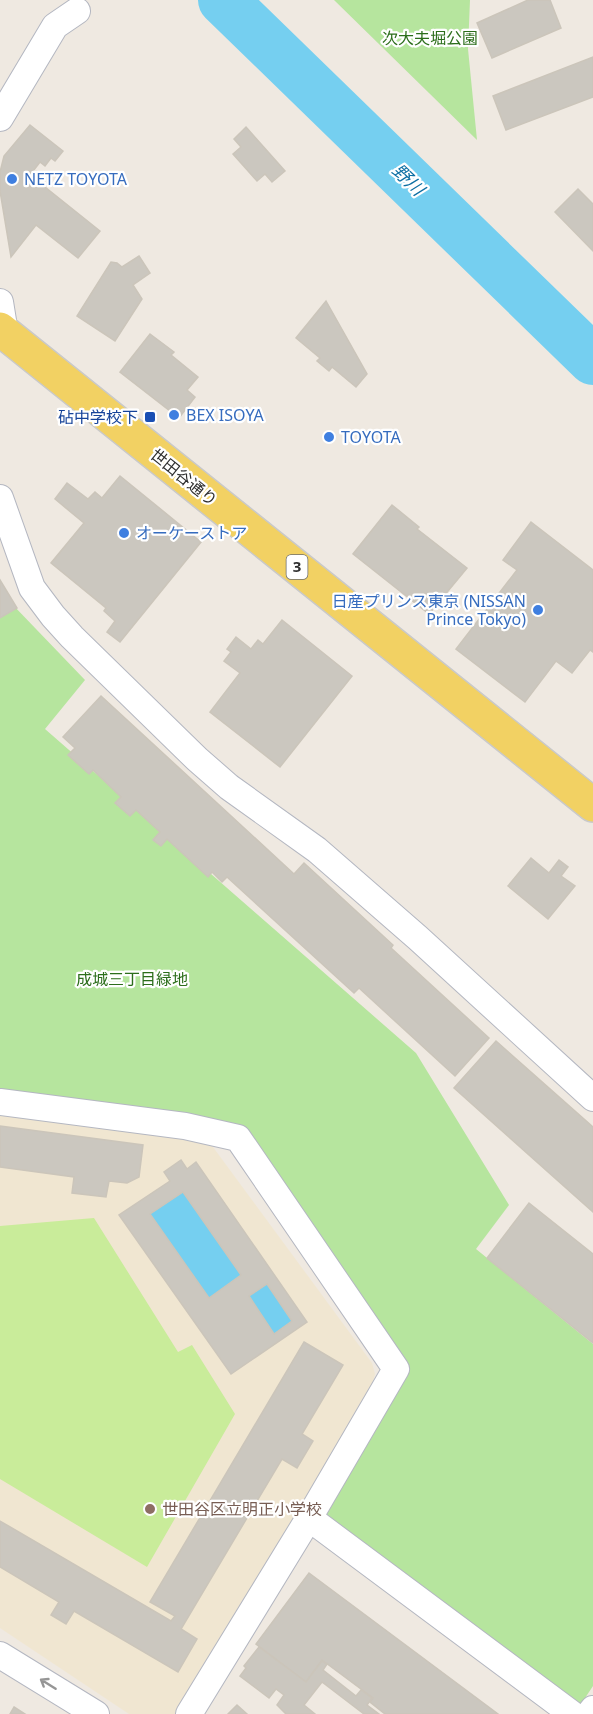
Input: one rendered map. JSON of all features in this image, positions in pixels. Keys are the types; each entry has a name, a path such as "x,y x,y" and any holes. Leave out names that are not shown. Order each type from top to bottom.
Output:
{"main road":[{"name":"世田谷通り","path":"3,331 593,805"}],"street":[{"path":"0,118 55,26 77,10"},
{"path":"0,302 3,331"},
{"path":"0,498 33,588 72,637 197,759 229,787 317,850 343,872 593,1098"},
{"path":"0,1102 185,1126 238,1138 396,1369 309,1518 189,1714"},
{"path":"309,1518 572,1714"},
{"path":"0,1655 96,1714"},
{"path":"590,1714 593,1709"}],"shaded area":[{"name":"世田谷区立明正小学校","path":"0,1110 210,1143 372,1363 375,1374 371,1389 175,1714 129,1714 0,1628"}],"green space":[{"name":"次大夫堀公園","path":"334,0 470,0 468,49 477,140"},
{"name":"成城三丁目緑地","path":"12,604 85,680 45,729 416,1053 509,1205 476,1249 593,1344 593,1686 581,1704 325,1517 406,1372 242,1127 0,1092 0,609"},
{"path":"94,1218 178,1352 192,1345 235,1414 147,1567 0,1479 0,1226"}],"water":[{"path":"183,1192 241,1275 209,1298 150,1214"},
{"path":"267,1284 292,1321 274,1334 249,1296"}],"building":[{"path":"528,0 550,0 561,28 492,58 477,23"},
{"path":"593,57 593,97 506,130 493,96"},
{"path":"30,125 63,151 55,161 51,158 45,166 40,162 30,175 100,231 78,258 36,225 11,257 0,191 0,172 4,156"},
{"path":"246,127 285,171 272,182 265,174 257,181 233,154 241,147 234,139"},
{"path":"578,189 593,204 593,251 555,212"},
{"path":"139,256 150,273 133,285 142,299 115,341 77,316 111,262 122,267"},
{"path":"326,301 367,374 356,387 332,367 329,371 317,361 320,358 296,338"},
{"path":"150,334 174,352 171,355 198,377 187,390 195,397 179,418 120,372"},
{"path":"120,476 201,542 120,642 107,632 115,621 104,611 106,608 51,563 84,523 55,499 67,483 88,499 95,492 102,498"},
{"path":"392,505 419,527 417,529 467,568 429,614 353,554"},
{"path":"531,522 593,570 593,652 590,650 572,673 556,661 525,702 456,649 517,570 503,560"},
{"path":"0,580 17,608 0,618"},
{"path":"282,620 352,676 280,767 210,712 240,673 224,661 231,652 227,649 236,637 251,649 258,640 263,644"},
{"path":"101,696 294,874 304,863 393,945 391,948 489,1038 455,1076 359,988 354,993 227,877 222,882 212,872 208,877 167,839 161,846 153,840 160,832 136,810 130,816 115,803 121,797 93,770 89,774 68,755 75,748 63,737"},
{"path":"531,858 549,873 559,860 568,867 561,876 575,886 548,919 508,886"},
{"path":"496,1041 593,1127 593,1212 454,1088"},
{"path":"0,1126 143,1145 139,1177 127,1183 109,1181 106,1197 72,1193 74,1177 0,1167"},
{"path":"181,1160 187,1169 196,1162 307,1322 231,1374 119,1215 170,1181 164,1172","holes":["183,1192 241,1275 209,1298 150,1214","267,1284 292,1321 274,1334 249,1296"]},
{"path":"529,1203 593,1254 593,1343 487,1258"},
{"path":"304,1342 343,1365 302,1434 313,1441 297,1468 282,1459 181,1629 197,1639 178,1672 74,1611 66,1624 51,1615 59,1602 0,1567 0,1521 171,1621 175,1616 150,1602"},
{"path":"309,1573 498,1714 385,1714 370,1702 373,1698 322,1660 306,1682 256,1644"},
{"path":"259,1647 306,1682 322,1661 327,1664 323,1670 356,1696 361,1690 372,1698 367,1705 379,1714 364,1714 322,1682 304,1705 315,1714 286,1714 277,1705 284,1695 276,1689 269,1698 240,1676 246,1668 244,1666"},
{"path":"237,1705 247,1714 228,1714"},
{"path":"14,1707 25,1714 10,1714"}],"waterway":[{"name":"野川","path":"223,0 593,360"}],"place":[{"name":"NETZ TOYOTA","path":"12,179"},
{"name":"BEX ISOYA","path":"174,415"},
{"name":"砧中学校下","path":"150,417"},
{"name":"TOYOTA","path":"329,437"},
{"name":"オーケーストア","path":"124,533"},
{"name":"日産プリンス東京 (NISSAN Prince Tokyo)","path":"538,610"},
{"name":"世田谷区立明正小学校","path":"150,1509"}]}
